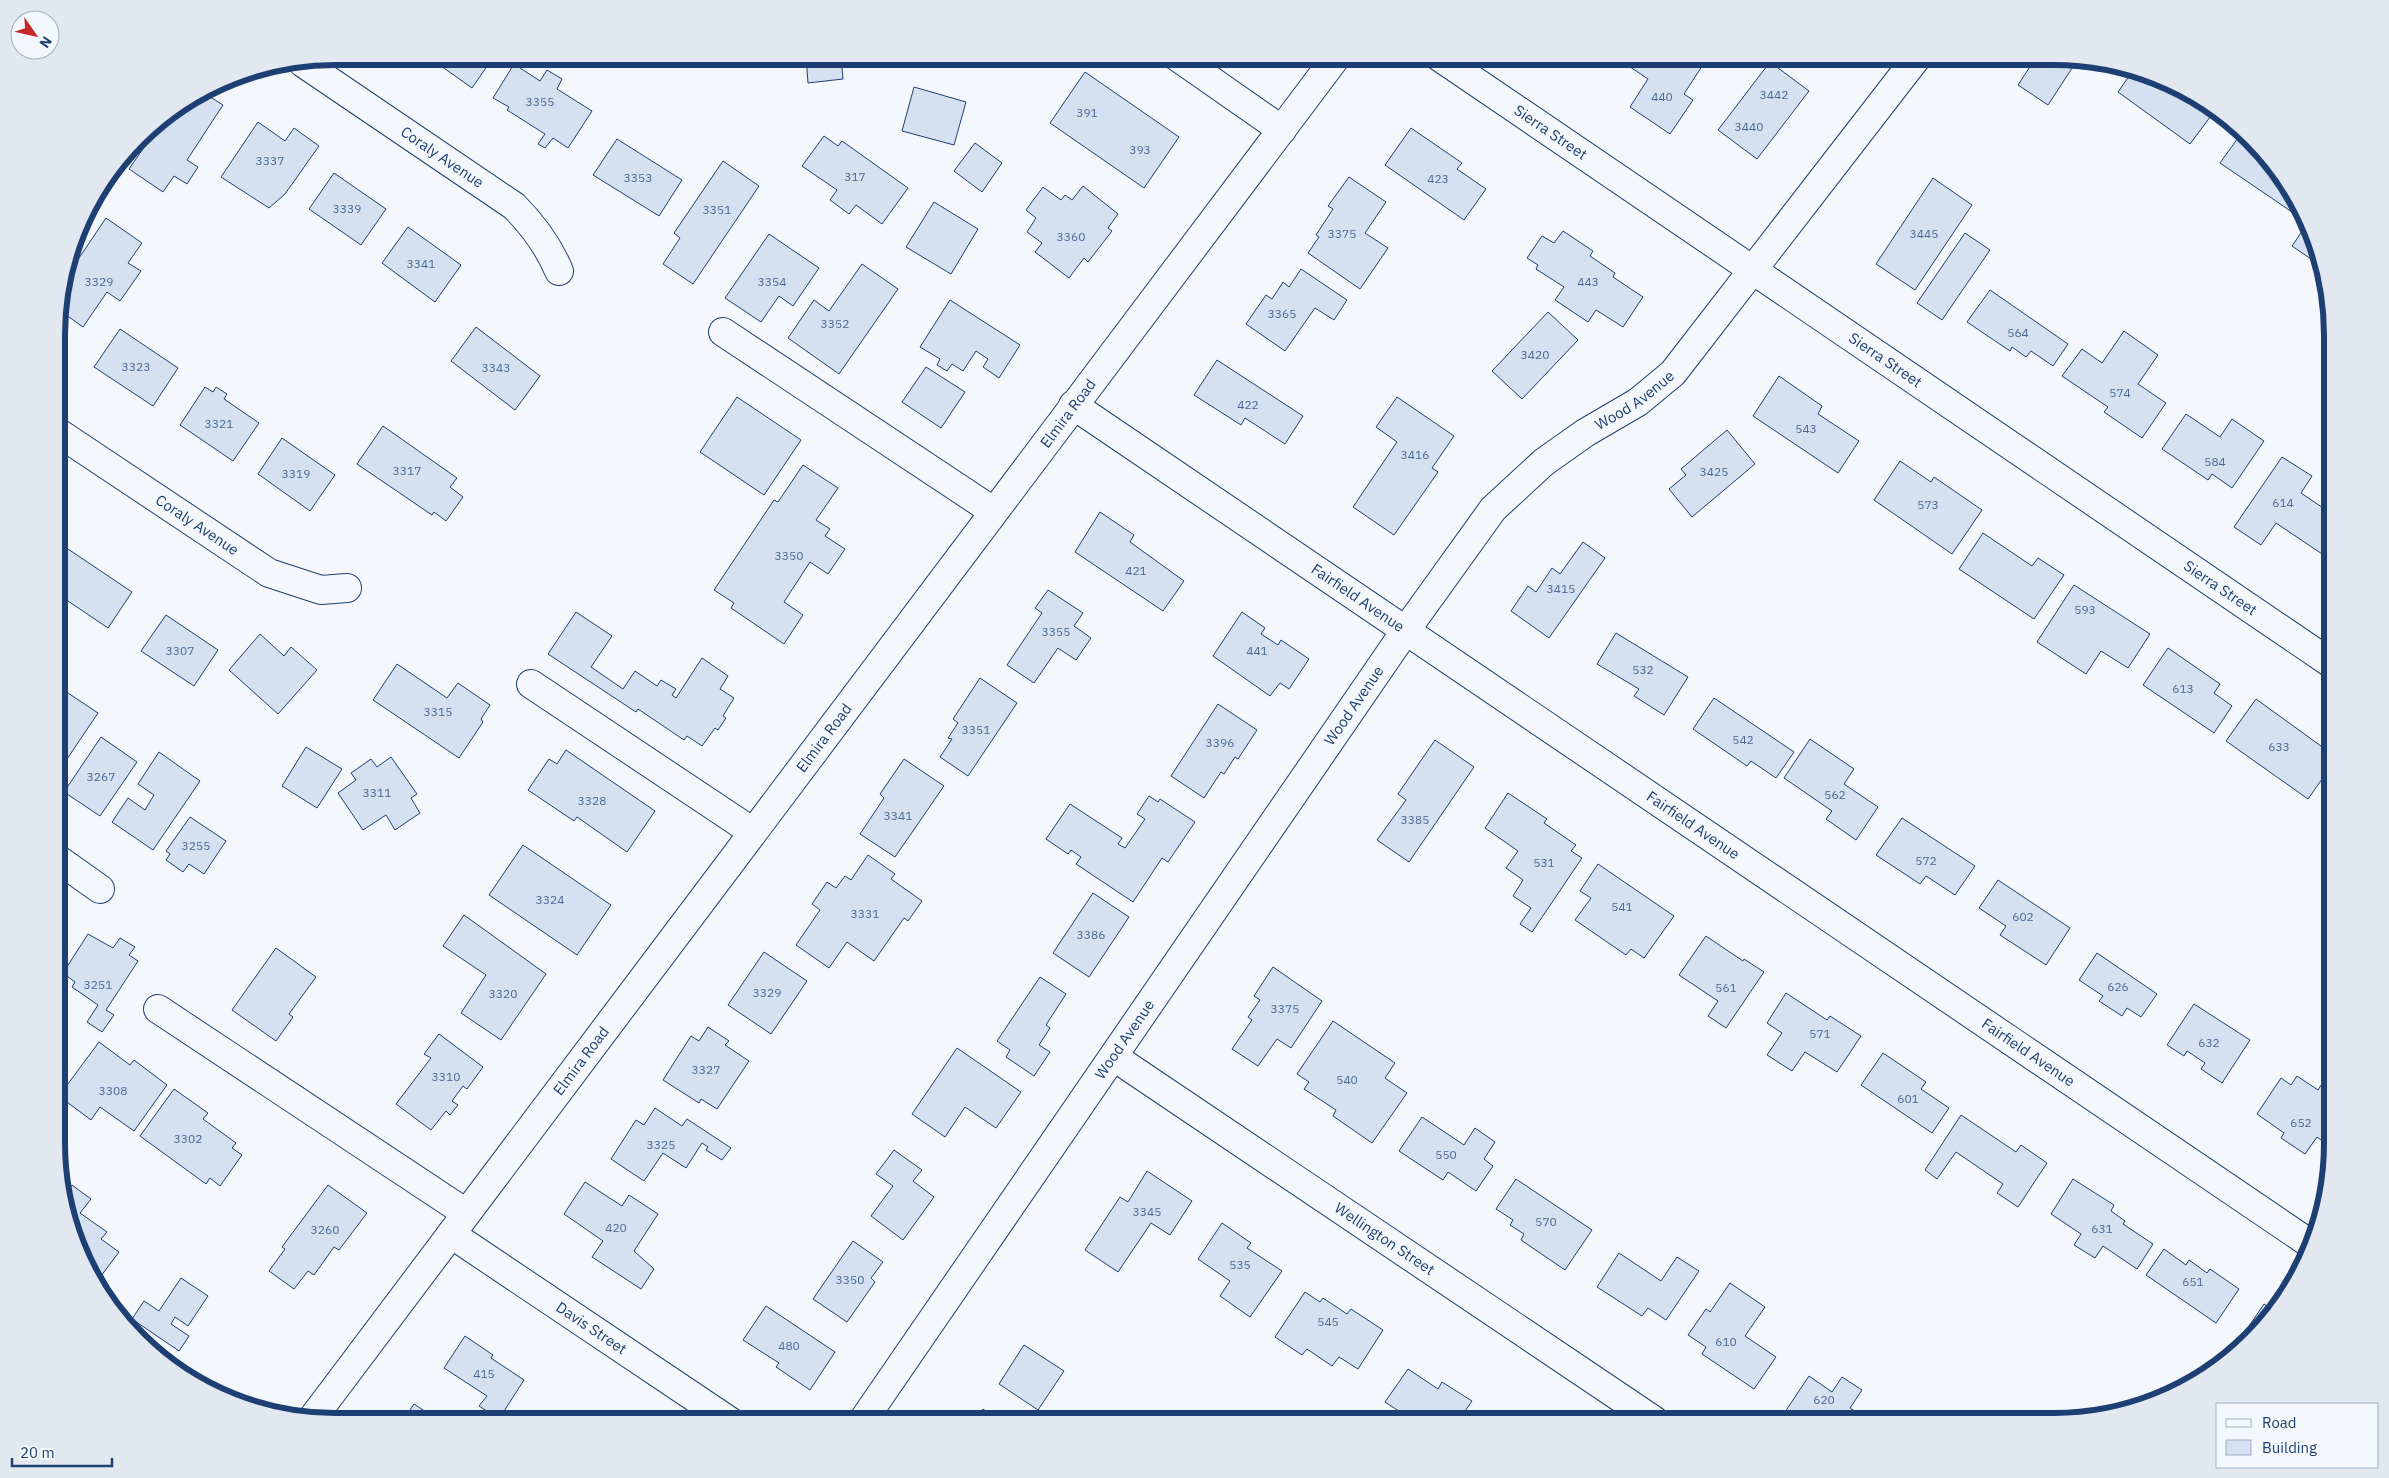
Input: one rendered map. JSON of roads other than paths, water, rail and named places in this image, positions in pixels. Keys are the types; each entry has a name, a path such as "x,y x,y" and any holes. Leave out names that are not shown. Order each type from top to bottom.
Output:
{"street":[{"path":"1189,65 1282,130"},
{"name":"Elmira Road","path":"317,1412 1330,65"},
{"name":"Sierra Street","path":"1451,65 2324,659"},
{"name":"Wood Avenue","path":"868,1413 1406,630 1492,509 1544,462 1585,433 1638,402 1673,373 1911,65"},
{"name":"Coraly Avenue","path":"309,66 514,206 534,226 550,249 559,271"},
{"path":"723,332 993,512"},
{"name":"Fairfield Avenue","path":"1073,405 2306,1241"},
{"name":"Coraly Avenue","path":"65,436 269,573 321,590 347,588"},
{"path":"531,684 753,832"},
{"path":"65,864 100,889"},
{"name":"Davis Street","path":"158,1009 459,1224 719,1413"},
{"name":"Wellington Street","path":"1114,1057 1643,1413"}]}
